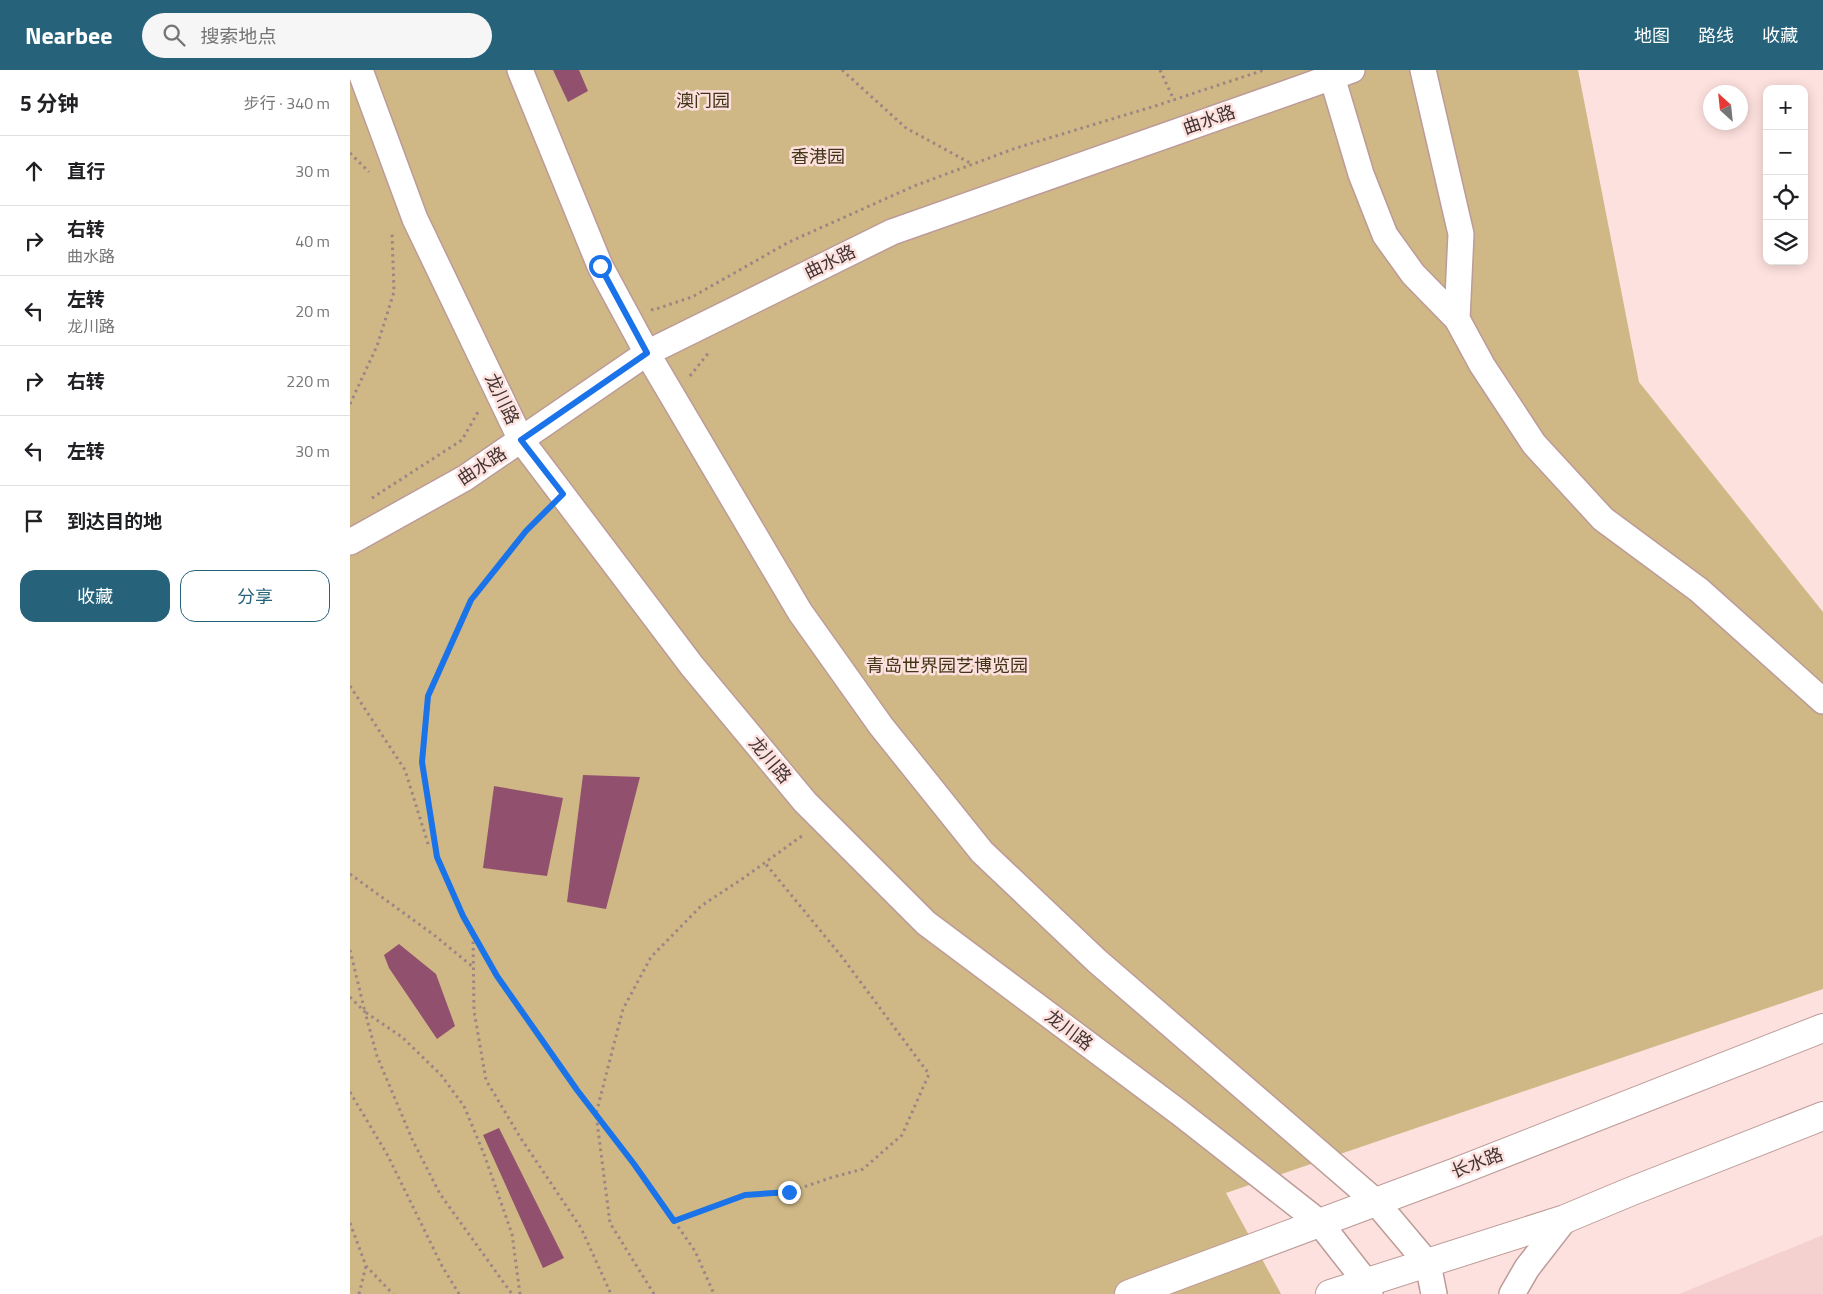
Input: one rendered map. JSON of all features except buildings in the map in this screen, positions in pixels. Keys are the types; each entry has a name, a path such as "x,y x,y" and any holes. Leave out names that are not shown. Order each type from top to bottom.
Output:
{"main road":[{"name":"长水路","path":"1129,1294 1456,1172 1823,1028"},
{"path":"1330,1294 1368,1288 1428,1264 1565,1219 1823,1116"}],"street":[{"name":"龙川路","path":"360,70 415,219 521,440 692,666 805,802 926,923 1180,1114 1319,1222 1368,1288"},
{"path":"520,70 600,266 647,353 800,612 881,726 982,852 1097,961 1375,1201 1428,1264 1434,1294"},
{"path":"1423,70 1460,234 1457,319"},
{"name":"曲水路","path":"350,542 465,478 647,353 892,232 1338,72"},
{"path":"1338,72 1361,174 1385,235 1413,274 1457,319 1482,365 1534,444 1602,519 1699,590 1823,701"},
{"path":"1512,1294 1527,1268 1565,1219"}],"path":[{"path":"842,70 906,128 972,165"},
{"path":"1160,70 1174,100"},
{"path":"350,404 377,346 394,292 392,226"},
{"path":"681,410 689,378 711,350"},
{"path":"365,502 462,440 482,406"},
{"path":"563,494 526,531 471,600 428,696 422,762 437,857 463,916 497,976 696,1251 714,1294"},
{"path":"350,686 405,770 429,847"},
{"path":"654,1294 610,1223 596,1114 623,1009 651,958 700,906 795,842"},
{"path":"674,1221 745,1195 789,1192 833,1176 863,1169 902,1135 929,1074 842,957 765,863"},
{"path":"350,874 434,935 474,967"},
{"path":"473,934 474,1011 486,1080 520,1137 581,1228 612,1294"},
{"path":"350,950 377,1056 412,1139 440,1194 512,1294"},
{"path":"350,997 365,1012 402,1037 441,1075 464,1106 484,1154 512,1234 520,1294"},
{"path":"350,1092 388,1156 442,1266 459,1294"},
{"path":"350,1223 366,1266 393,1294"},
{"path":"359,1294 366,1266"}],"shaded area":[{"path":"1823,1235 1823,1294 1679,1294"}],"green space":[{"name":"青岛世界园艺博览园","path":"350,70 1578,70 1639,382 1823,612 1823,989 1226,1193 1281,1294 350,1294"}],"route":[{"path":"600,266 647,353 521,440 563,494 526,531 471,600 428,696 422,762 437,857 463,916 497,976 577,1090 634,1164 674,1221 745,1195 789,1192"}],"park label":[{"name":"澳门园","path":"703,101"},
{"name":"香港园","path":"818,157"}]}
